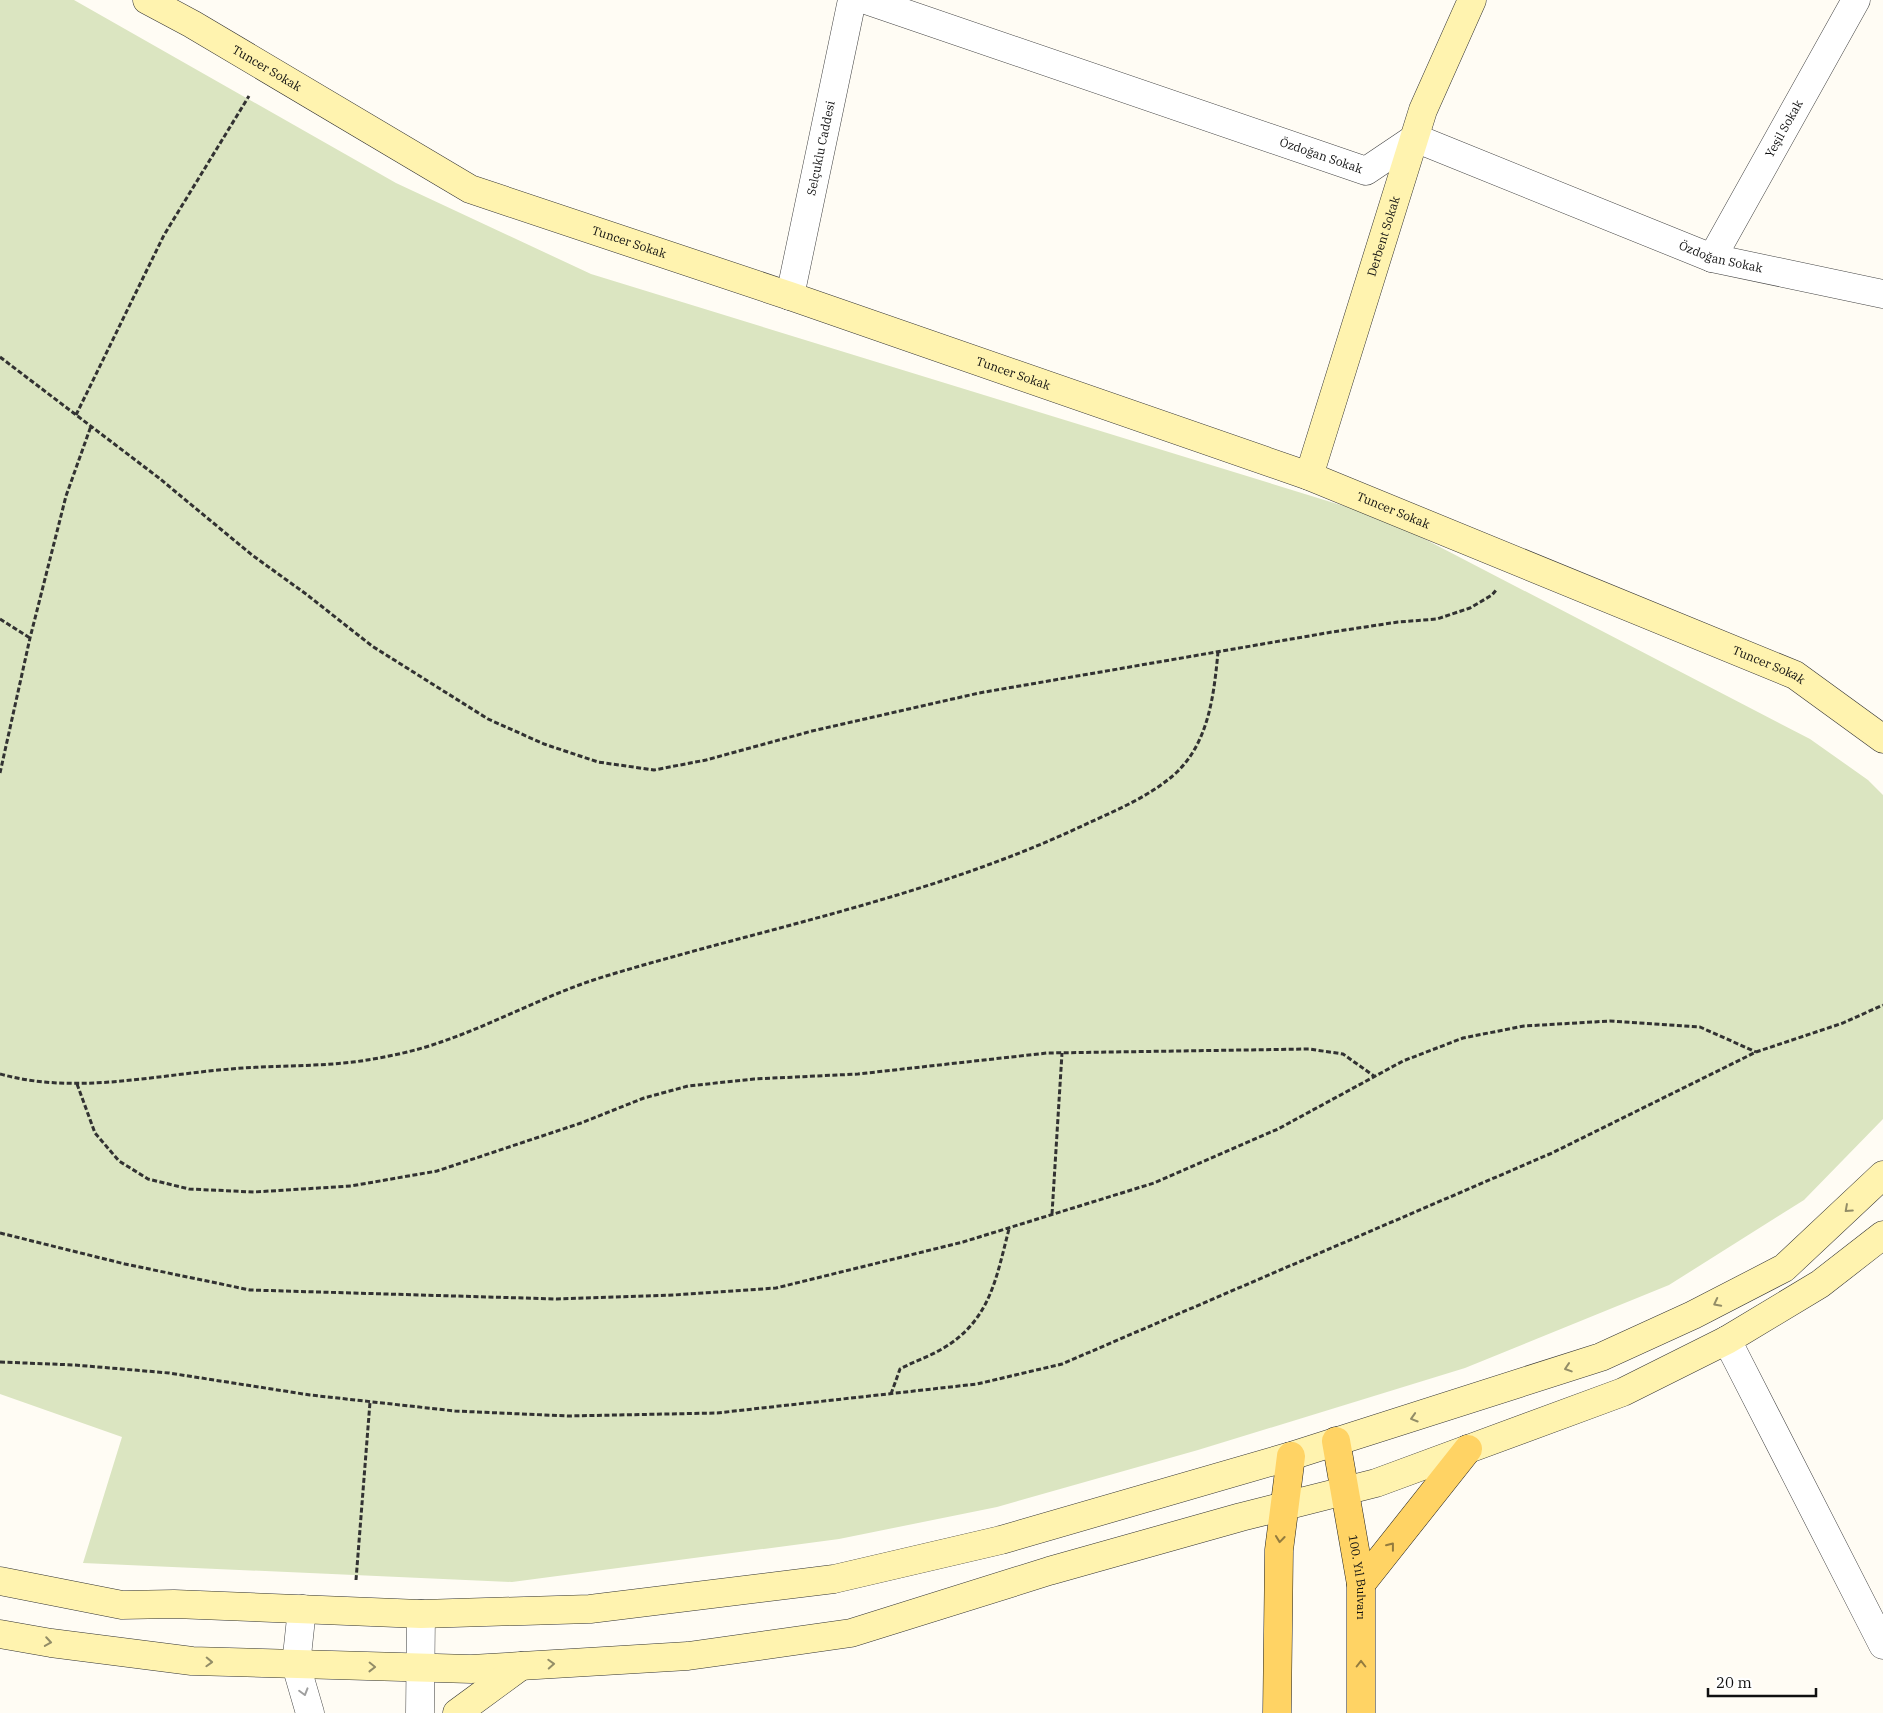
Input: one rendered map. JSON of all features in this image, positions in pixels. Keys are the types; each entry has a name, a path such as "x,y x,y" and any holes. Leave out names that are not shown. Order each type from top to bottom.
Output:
{"main road":[{"name":"100. Yıl Bulvarı","path":"1336,1442 1361,1584 1361,1713"},
{"path":"1361,1584 1468,1450"},
{"path":"1277,1713 1279,1550 1291,1456"}],"street":[{"name":"Tuncer Sokak","path":"147,0 266,67 470,189 790,296 1308,476 1795,675 1883,739"},
{"name":"Selçuklu Caddesi","path":"790,296 852,0"},
{"name":"Özdoğan Sokak","path":"866,0 1366,171 1415,138 1712,258 1883,294"},
{"name":"Derbent Sokak","path":"1308,476 1423,110 1472,0"},
{"name":"Yeşil Sokak","path":"1712,258 1856,0"},
{"path":"0,1581 122,1605 174,1604 421,1614 590,1609 834,1579 1001,1540 1291,1456 1601,1357 1693,1315 1784,1268 1883,1175"},
{"path":"0,1634 51,1643 192,1661 471,1669 688,1656 851,1633 1049,1570 1376,1483 1623,1392 1727,1340 1820,1284 1883,1235"},
{"path":"1727,1340 1883,1645"},
{"path":"302,1609 296,1665 310,1713"},
{"path":"420,1713 421,1614"},
{"path":"457,1713 521,1666"}],"path":[{"path":"76,415 164,235 266,67"},
{"path":"0,357 159,478 252,555 306,594 372,646 488,719 544,744 598,762 654,770 706,760 812,731 979,693 1398,622 1437,619 1470,608 1492,595 1517,563"},
{"path":"0,773 30,638 66,496 91,426"},
{"path":"0,619 30,638"},
{"path":"0,1074 21,1080 77,1084 230,1069 360,1061 438,1043 602,977 929,886 1045,844 1136,801 1177,771 1197,745 1213,701 1218,652"},
{"path":"0,1362 169,1372 310,1395 370,1402 455,1410 568,1416 717,1413 977,1384 1062,1364 1552,1153 1756,1052 1843,1023 1883,1005"},
{"path":"0,1233 125,1264 250,1290 558,1299 674,1295 776,1288 963,1242 1163,1179 1278,1129 1403,1061 1463,1038 1534,1025 1610,1021 1700,1027 1756,1052"},
{"path":"77,1084 95,1133 119,1161 148,1179 189,1189 254,1192 351,1186 438,1171 581,1123 644,1098 688,1086 754,1079 858,1074 1062,1052 1309,1049 1343,1054 1374,1076"},
{"path":"1052,1214 1062,1052"},
{"path":"891,1394 900,1369 941,1350 968,1331 985,1308 996,1278 1009,1228"},
{"path":"354,1611 370,1402"}],"green space":[{"path":"0,0 74,0 396,183 591,274 1386,519 1810,739 1868,780 1883,795 1883,1119 1804,1200 1669,1285 1465,1368 1198,1450 997,1507 839,1539 512,1582 83,1563 122,1437 0,1394"}]}
